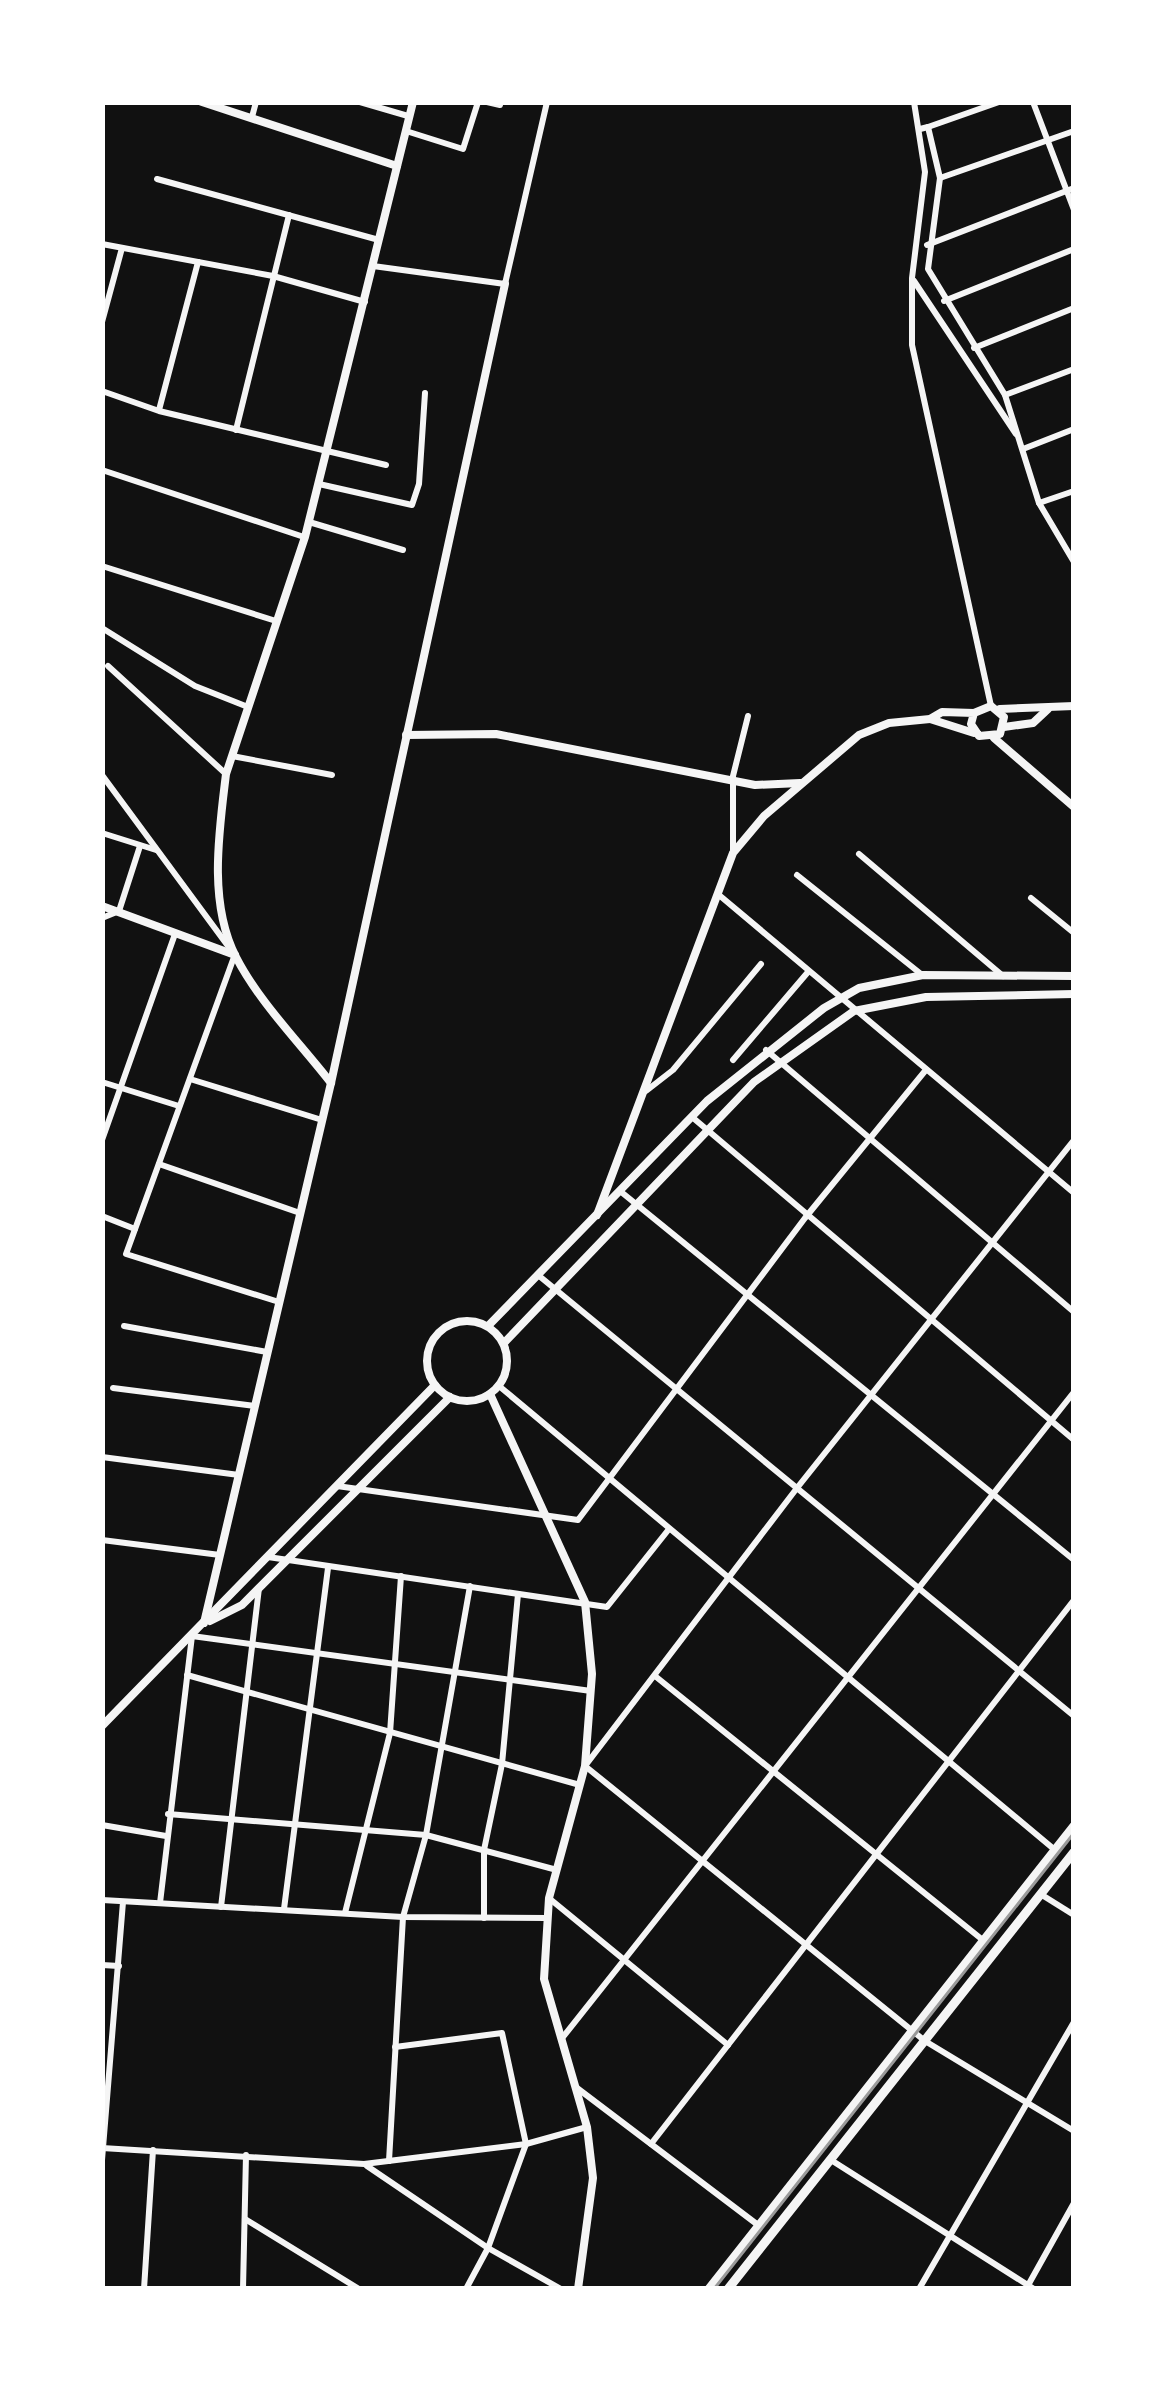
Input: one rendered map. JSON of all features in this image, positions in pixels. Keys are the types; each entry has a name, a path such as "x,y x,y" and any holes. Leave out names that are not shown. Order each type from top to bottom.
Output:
{"main road":[{"path":"202,102 397,166"},
{"path":"331,1083 235,956 218,872 226,774 305,538 412,102"},
{"path":"203,1624 331,1083 505,284"},
{"path":"597,1215 733,853 800,782 873,728 930,719 942,712 974,713 1028,704 1048,709 1074,706"},
{"path":"995,707 1004,727"},
{"path":"994,738 1004,727 1033,723 1048,709"},
{"path":"974,713 976,734"},
{"path":"930,719 994,738 1074,807"},
{"path":"406,735 496,734 733,776 755,784 800,782"},
{"path":"102,905 235,956"},
{"path":"488,1326 692,1117 766,1050 840,999 859,988 923,975 1074,976"},
{"path":"504,1343 706,1129 780,1063 854,1011 926,997 1074,994"},
{"path":"465,1320 488,1326 504,1343 507,1365 495,1390 470,1401 449,1397 435,1385 427,1366 436,1335 465,1320"},
{"path":"102,1726 435,1385"},
{"path":"495,1390 541,1515 584,1602 591,1691 585,1766 549,1898 544,1979 587,2127 593,2179 578,2289"},
{"path":"203,1624 242,1605 449,1397"},
{"path":"709,2289 1074,1826"},
{"path":"728,2289 1074,1852"}],"street":[{"path":"252,117 256,102"},
{"path":"360,102 409,116"},
{"path":"406,131 463,149 483,102 500,105"},
{"path":"373,266 505,284 547,102"},
{"path":"914,102 940,178 927,245 928,269 943,301 1005,395 1040,503 1072,551 1074,562"},
{"path":"924,128 999,102"},
{"path":"1033,102 1070,189 1074,210"},
{"path":"924,128 925,172 912,278 912,345 995,707"},
{"path":"940,178 1074,131"},
{"path":"157,179 380,240"},
{"path":"927,245 1070,189"},
{"path":"236,430 289,215"},
{"path":"102,244 273,276 365,302"},
{"path":"102,322 122,248"},
{"path":"943,301 1074,249"},
{"path":"159,411 198,262"},
{"path":"912,278 1019,437"},
{"path":"974,348 1074,308"},
{"path":"1005,395 1074,369"},
{"path":"102,391 159,411 386,466"},
{"path":"319,484 412,505 419,484 425,393"},
{"path":"1023,449 1074,429"},
{"path":"102,470 305,538"},
{"path":"1040,503 1074,490"},
{"path":"309,522 403,550"},
{"path":"102,566 277,622"},
{"path":"102,628 195,686 248,707"},
{"path":"107,666 226,774"},
{"path":"733,853 733,776 748,716"},
{"path":"232,756 332,775"},
{"path":"102,776 235,956 126,1254 279,1302"},
{"path":"102,833 159,851"},
{"path":"102,918 118,910 140,846"},
{"path":"859,854 1003,976"},
{"path":"796,875 923,975"},
{"path":"719,896 1074,1192"},
{"path":"1031,898 1074,933"},
{"path":"102,1140 175,934"},
{"path":"644,1093 673,1070 761,964"},
{"path":"733,1060 808,972"},
{"path":"766,1050 1074,1312"},
{"path":"337,1486 578,1520 805,1218 925,1072"},
{"path":"190,1079 322,1120"},
{"path":"102,1082 179,1107"},
{"path":"692,1117 805,1218 932,1318 1074,1440"},
{"path":"1074,1140 796,1488 585,1766 925,2041 1074,2131"},
{"path":"159,1164 300,1213"},
{"path":"620,1192 873,1392 1074,1560"},
{"path":"102,1216 135,1229"},
{"path":"538,1275 1074,1716"},
{"path":"124,1326 267,1352"},
{"path":"113,1388 255,1406"},
{"path":"495,1390 669,1528 1055,1850"},
{"path":"563,2037 1074,1392"},
{"path":"102,1457 238,1475"},
{"path":"268,1557 607,1607 669,1528"},
{"path":"102,1540 220,1556"},
{"path":"284,1910 306,1709 328,1567"},
{"path":"345,1913 390,1733 401,1576"},
{"path":"389,2161 403,1917 426,1835 470,1586"},
{"path":"221,1906 259,1588"},
{"path":"484,1918 484,1850 502,1764 518,1593"},
{"path":"651,2144 1074,1600"},
{"path":"160,1903 192,1636 591,1691"},
{"path":"187,1675 580,1785"},
{"path":"654,1675 984,1941"},
{"path":"168,1814 426,1835 557,1870"},
{"path":"102,1825 166,1836"},
{"path":"1041,1894 1074,1915"},
{"path":"549,1898 622,1963 728,2044"},
{"path":"102,1900 403,1917 548,1918"},
{"path":"102,2160 106,2059 123,1902"},
{"path":"102,1965 119,1966"},
{"path":"920,2289 1074,2022"},
{"path":"395,2047 502,2033 526,2144 488,2248 466,2289"},
{"path":"574,2086 759,2226"},
{"path":"103,2148 364,2164 526,2144 587,2127"},
{"path":"144,2289 153,2150"},
{"path":"243,2289 246,2155"},
{"path":"831,2160 1029,2288 1074,2203"},
{"path":"364,2164 488,2248 561,2289"},
{"path":"244,2218 359,2289"}],"tram line":[{"path":"714,2289 1074,1833"}]}
